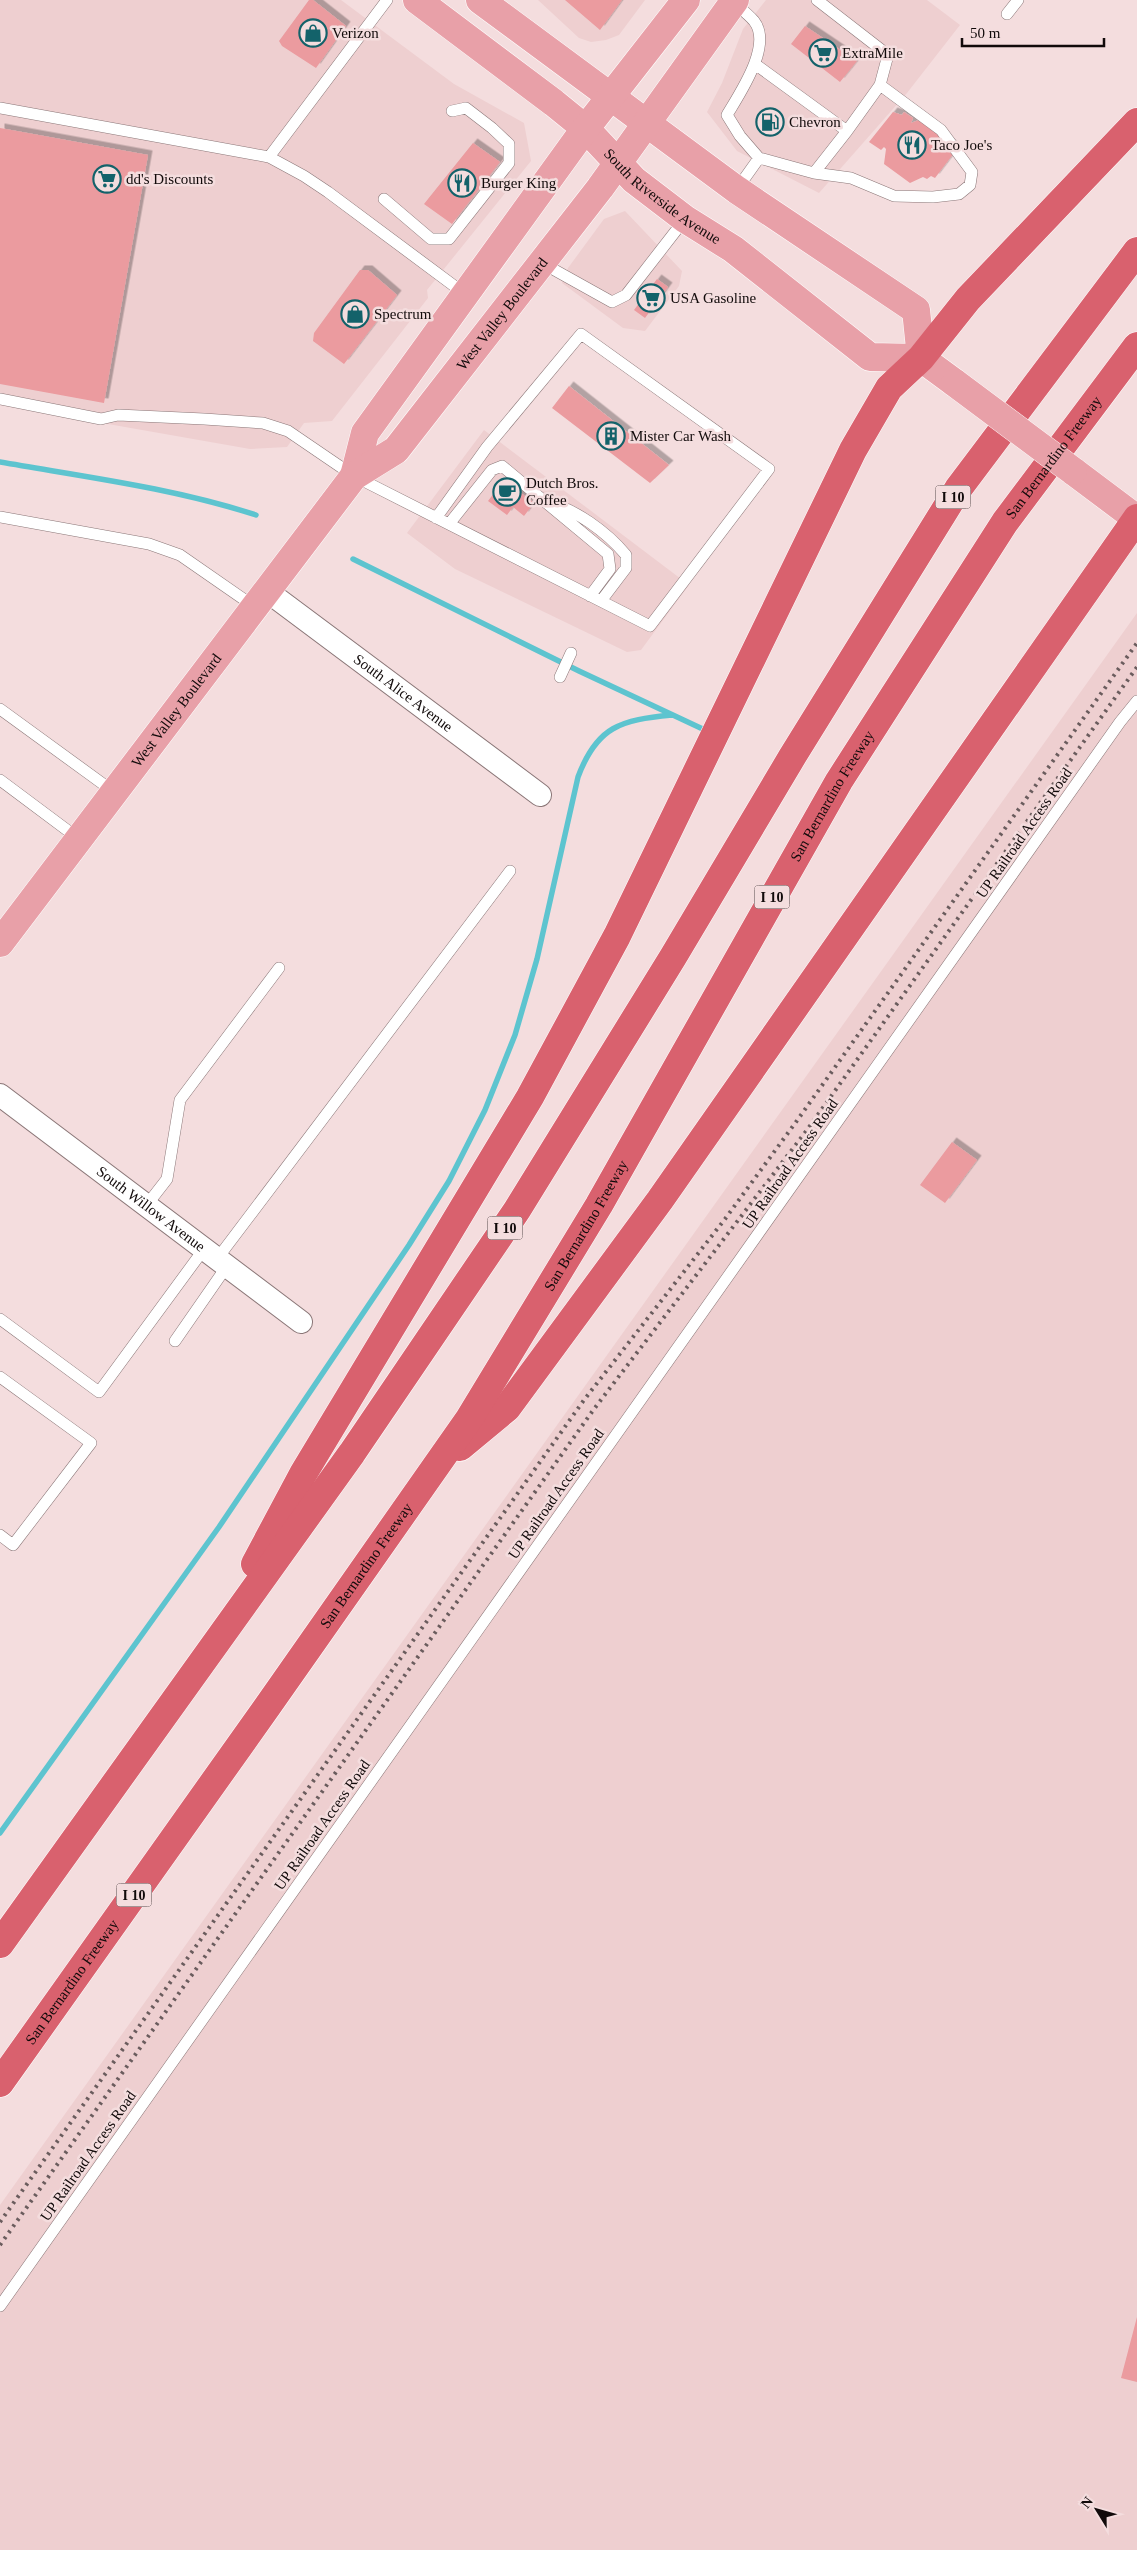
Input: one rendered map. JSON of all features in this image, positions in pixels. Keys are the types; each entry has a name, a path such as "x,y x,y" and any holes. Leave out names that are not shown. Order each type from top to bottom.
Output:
{"highway":[{"path":"208,1654 303,1474 530,1097 617,936 853,450 889,388 921,358 968,299 1137,122"},
{"name":"I 10","path":"0,1944 352,1453 517,1210 668,966 775,785 958,489 1137,251"},
{"name":"San Bernardino Freeway","path":"0,2083 436,1468 599,1205 822,809 1004,522 1137,346"},
{"path":"436,1468 507,1408 660,1200 1137,519"}],"main road":[{"name":"South Riverside Avenue","path":"417,0 550,99 598,114 640,131 737,190 916,310 921,358 870,357 733,249 685,219 634,180 618,163 598,114 481,0"},
{"name":"West Valley Boulevard","path":"354,476 365,433 598,114 686,0"},
{"name":"West Valley Boulevard","path":"0,943 354,476 396,450 542,263 618,163 734,1"},
{"path":"921,358 1137,519"}],"street":[{"name":"South Alice Avenue","path":"261,599 540,795"},
{"name":"South Willow Avenue","path":"0,1096 301,1322"}],"lane":[{"path":"269,157 387,0"},
{"path":"814,174 880,84 888,55 817,0"},
{"path":"1008,14 1018,0"},
{"path":"734,1 755,22 760,38 755,64 727,114 740,136 759,158 814,174 851,178 894,196 933,197 959,194 970,185 972,172 941,130 880,84"},
{"path":"755,64 846,131"},
{"path":"0,108 269,157 304,176 328,192 465,294"},
{"path":"384,199 431,239 449,239 472,214 509,163 509,144 466,108 452,111"},
{"path":"737,190 759,158"},
{"path":"542,263 601,297 612,302 619,300 626,294 685,219"},
{"path":"0,398 101,420 118,415 263,423 288,431 354,476 436,518 650,626 769,468 581,334 488,447 436,518"},
{"path":"449,524 492,470 502,466 608,554 610,569 590,596"},
{"path":"546,501 567,507 616,542 626,555 626,568 601,601"},
{"path":"0,517 148,544 180,555 261,599"},
{"path":"560,677 571,652"},
{"name":"UP Railroad Access Road","path":"0,2306 1120,722 1137,701"},
{"path":"0,709 114,792"},
{"path":"0,780 79,839"},
{"path":"0,1319 99,1392 216,1258 510,871"},
{"path":"146,1206 167,1179 180,1100 279,968"},
{"path":"175,1341 216,1258"},
{"path":"0,1376 91,1443 14,1545 0,1535"}],"shaded area":[{"path":"0,0 341,0 454,84 524,123 531,161 427,290 428,298 332,421 304,423 287,447 250,449 0,405"},
{"path":"538,0 645,0 619,35 606,40 591,42 579,38"},
{"path":"766,0 927,0 960,25 907,93 819,193 737,151 707,112 722,83 743,29"},
{"path":"625,211 682,271 679,286 645,331 623,328 562,283 568,268 604,219"},
{"path":"484,430 689,585 641,650 627,652 455,569 407,533"},
{"path":"1137,613 1137,2550 0,2550 0,2205"}],"building":[{"name":"Verizon","path":"309,0 313,0 346,26 316,68 282,46 279,41"},
{"path":"565,0 622,0 600,30"},
{"name":"ExtraMile","path":"805,26 857,61 840,82 791,44"},
{"name":"Taco Joe's","path":"893,112 902,115 904,112 913,118 911,123 919,120 957,149 935,178 931,176 927,179 923,177 910,183 884,164 886,149 884,147 881,150 869,142"},
{"path":"0,128 148,155 104,403 0,384"},
{"name":"Burger King","path":"473,143 500,162 452,224 424,204"},
{"name":"Spectrum","path":"360,270 368,270 397,295 344,364 313,341 314,333"},
{"name":"USA Gasoline","path":"657,279 668,287 645,318 634,310"},
{"name":"Mister Car Wash","path":"569,386 669,465 650,483 552,408"},
{"name":"Dutch Bros. Coffee","path":"507,476 512,480 509,484 534,503 524,516 513,507 507,515 488,501"},
{"path":"952,1142 977,1160 945,1203 920,1185"},
{"path":"1137,2317 1137,2382 1121,2378"}],"waterway":[{"path":"0,462 161,490 256,515"},
{"path":"353,559 579,671 707,731"},
{"path":"0,1833 219,1527 409,1245 449,1181 485,1110 515,1035 537,959 578,777 585,760 603,736 613,729 625,723 672,715"}],"railway":[{"path":"0,2222 584,1400 725,1219 796,1122 1137,643"},
{"path":"0,2245 594,1409 807,1130 1137,667"}],"place":[{"name":"Verizon","path":"313,33"},
{"name":"ExtraMile","path":"823,53"},
{"name":"Chevron","path":"770,122"},
{"name":"Taco Joe's","path":"912,145"},
{"name":"dd's Discounts","path":"107,179"},
{"name":"Burger King","path":"462,183"},
{"name":"USA Gasoline","path":"651,298"},
{"name":"Spectrum","path":"355,314"},
{"name":"Mister Car Wash","path":"611,436"},
{"name":"Dutch Bros. Coffee","path":"507,492"}]}
